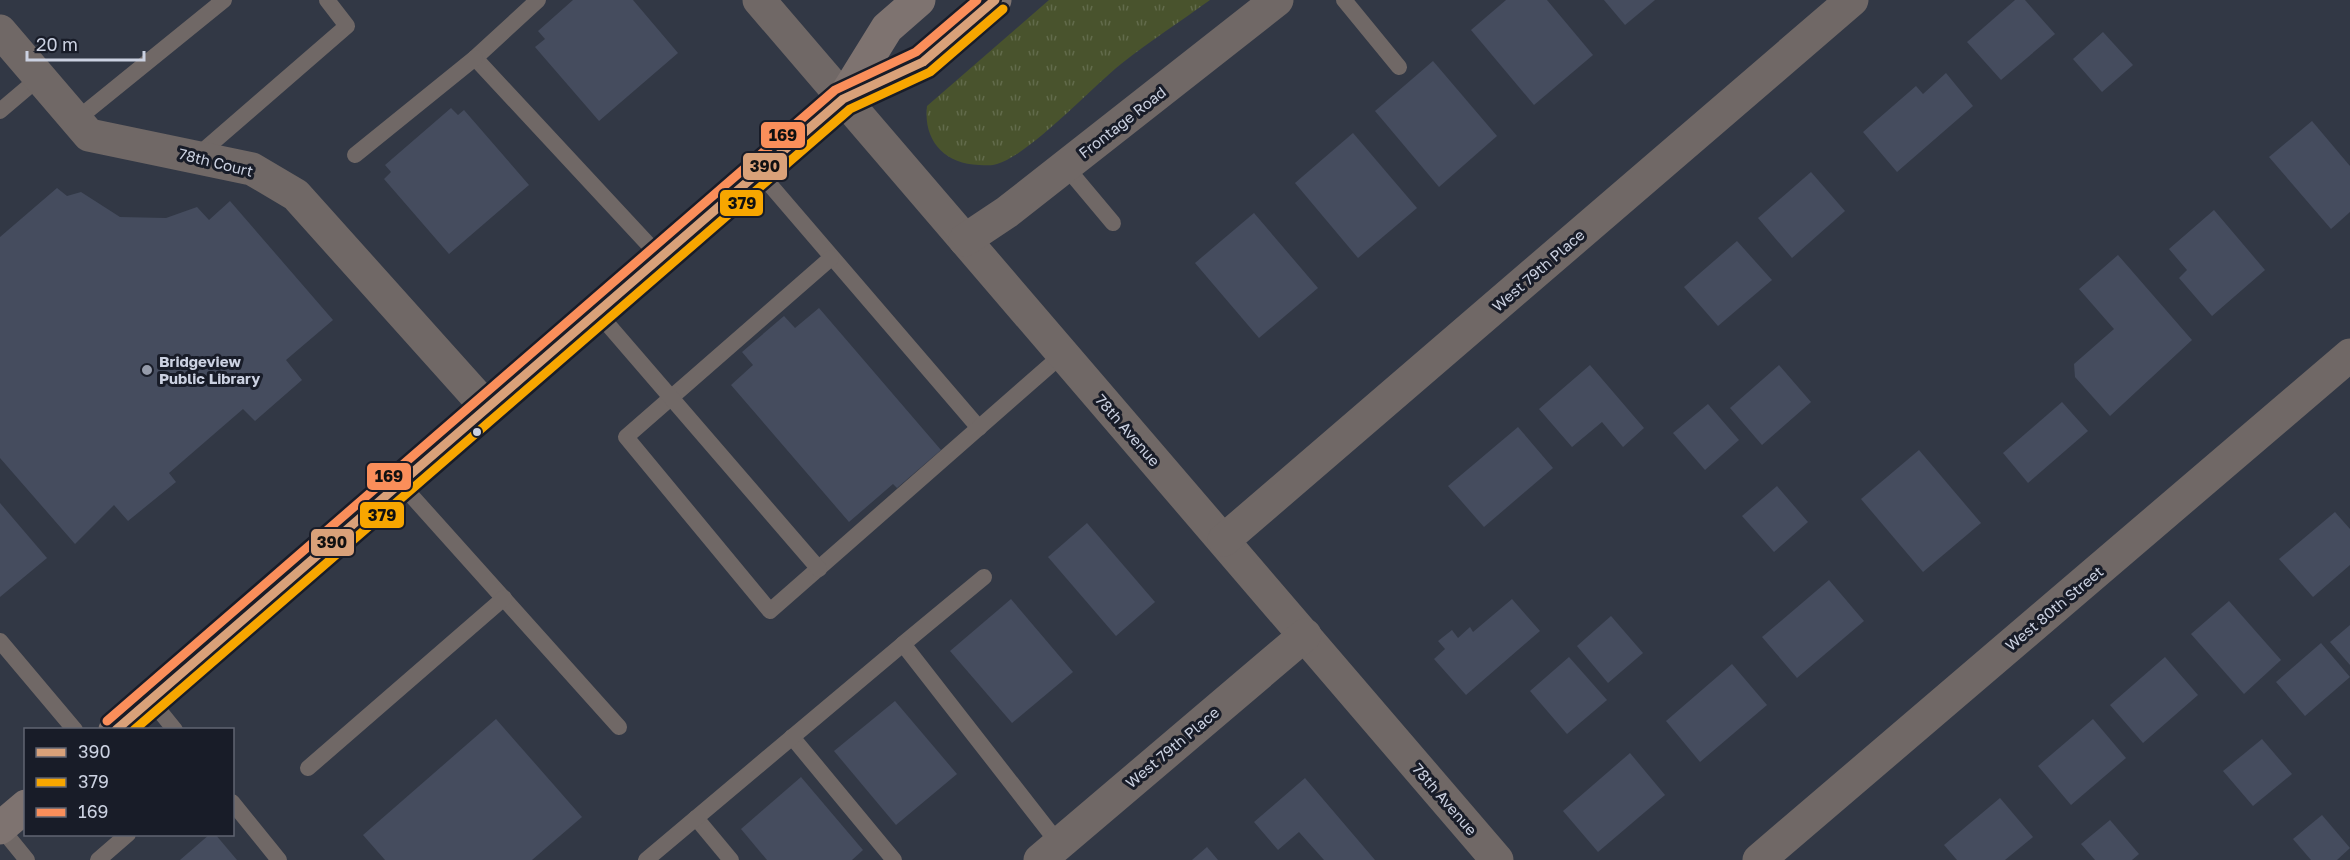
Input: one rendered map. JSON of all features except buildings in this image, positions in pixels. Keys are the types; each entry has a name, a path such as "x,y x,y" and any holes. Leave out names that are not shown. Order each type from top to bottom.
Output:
{"main road":[{"path":"843,99 887,28 919,0"},
{"path":"116,728 488,409 843,99 923,62 995,0"},
{"path":"0,828 24,809"}],"street":[{"name":"Frontage Road","path":"964,240 1007,212 1276,0"},
{"name":"West 79th Place","path":"1224,540 1852,0"},
{"name":"78th Avenue","path":"769,5 843,99 1497,860"},
{"name":"78th Court","path":"0,31 89,135 252,169 296,195 488,409"},
{"name":"West 80th Street","path":"1759,860 2350,356"},
{"name":"West 79th Place","path":"1049,852 1305,635"}],"lane":[{"path":"76,120 225,0"},
{"path":"197,156 347,26 327,0"},
{"path":"355,154 475,58 538,0"},
{"path":"1344,0 1399,67"},
{"path":"475,58 660,257"},
{"path":"0,111 40,77"},
{"path":"1066,166 1113,223"},
{"path":"759,172 979,428"},
{"path":"831,258 626,437 770,611 1063,354"},
{"path":"597,313 819,569"},
{"path":"401,484 620,727"},
{"path":"646,860 984,577"},
{"path":"308,768 504,598"},
{"path":"0,641 74,728"},
{"path":"903,644 1049,852"},
{"path":"150,699 174,728"},
{"path":"792,737 894,860"},
{"path":"234,804 279,860"},
{"path":"696,818 731,860"},
{"path":"0,828 27,860"},
{"path":"98,860 126,836"}],"green space":[{"path":"1049,0 1210,0 1121,64 1042,135 1010,158 995,165 979,165 967,164 946,155 932,139 927,106"}],"transit line":[{"name":"169","path":"107,721 835,90 916,52 977,0"},
{"name":"390","path":"118,728 843,99 923,62 995,0"},
{"name":"379","path":"136,728 850,109 930,72 1003,9"}],"place":[{"name":"Bridgeview Public Library","path":"147,370"}]}
